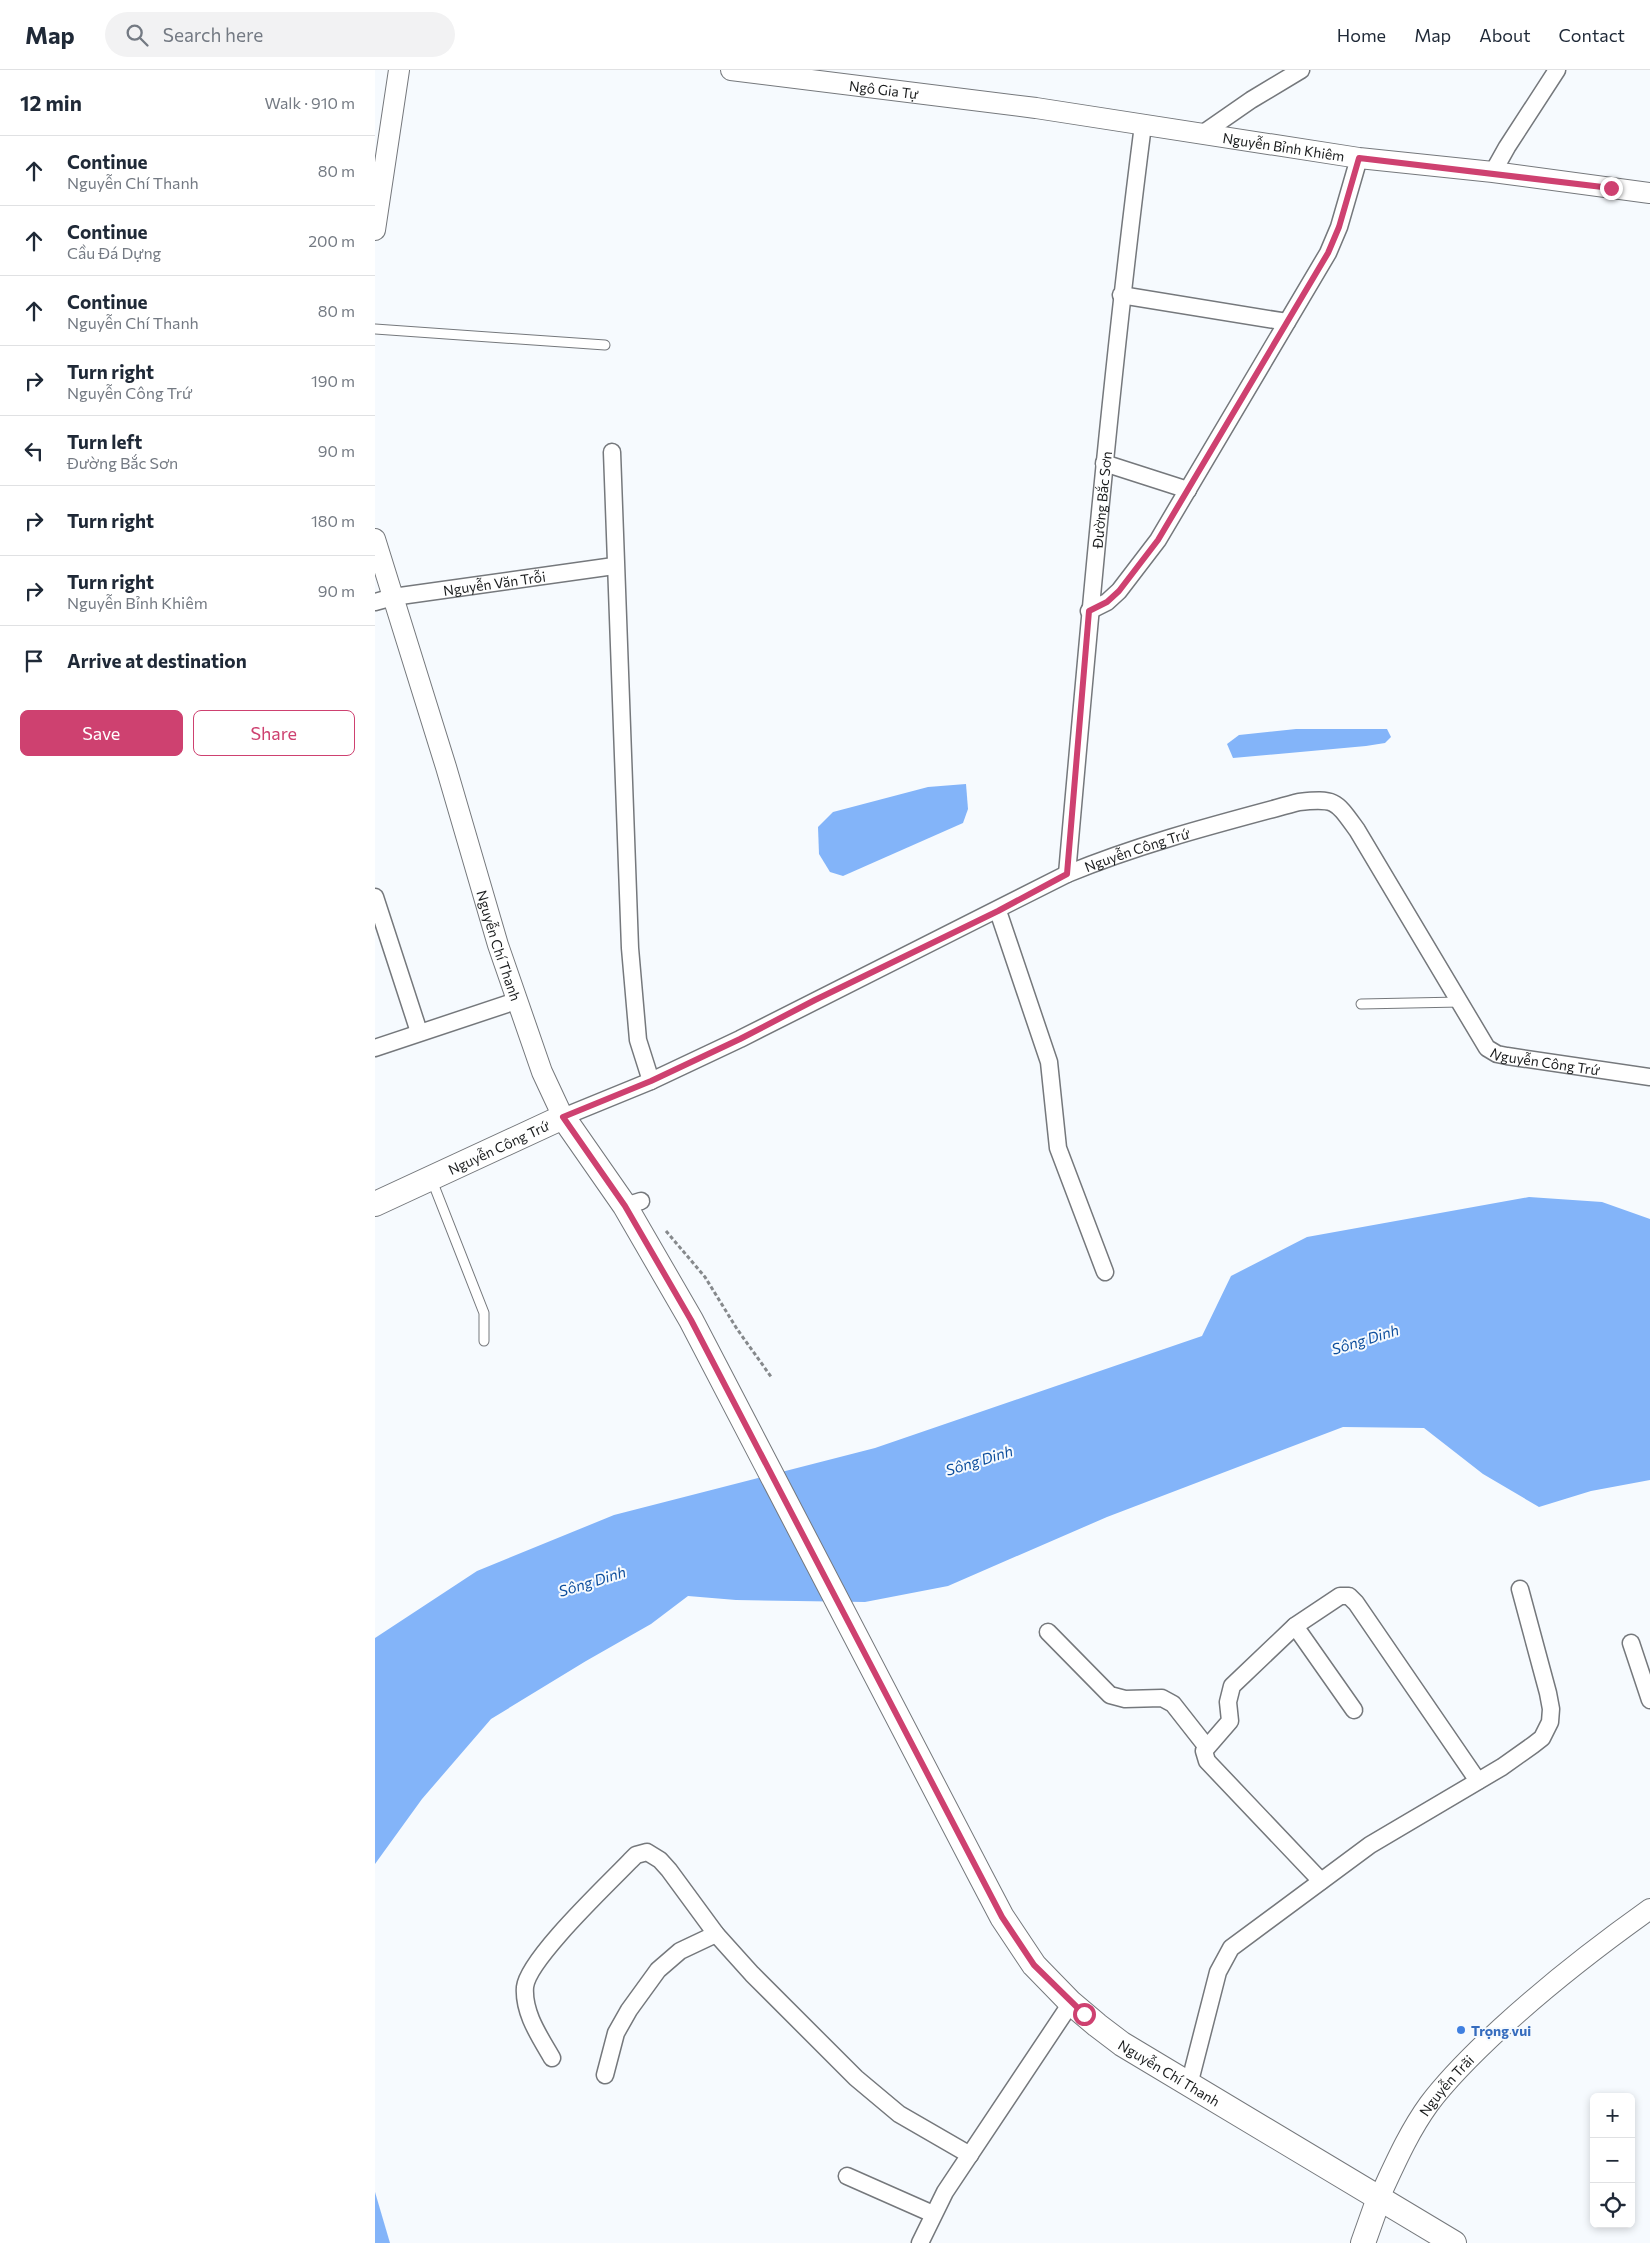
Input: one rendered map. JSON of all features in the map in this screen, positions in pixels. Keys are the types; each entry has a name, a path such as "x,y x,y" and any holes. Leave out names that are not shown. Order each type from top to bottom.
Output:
{"main road":[{"name":"Nguyễn Công Trứ","path":"375,1204 563,1117"},
{"name":"Nguyễn Chí Thanh","path":"563,1117 633,1204 691,1320 1002,1917 1034,1965 1071,2003 1123,2044 1454,2243"},
{"name":"Nguyễn Trãi","path":"1363,2243 1379,2198"}],"street":[{"path":"375,230 399,70"},
{"name":"Ngô Gia Tự","path":"731,70 1036,108"},
{"path":"1202,134 1251,100 1301,70"},
{"path":"1493,172 1557,70"},
{"name":"Nguyễn Bỉnh Khiêm","path":"1036,108 1359,158 1493,172 1650,193"},
{"name":"Đường Bắc Sơn","path":"1067,874 1089,611 1121,295 1143,125"},
{"path":"1089,611 1107,602 1119,591 1158,540 1188,490 1328,253 1339,227 1359,158"},
{"path":"1121,295 1287,322"},
{"path":"612,452 633,994 638,1040 651,1081"},
{"path":"1104,463 1188,490"},
{"name":"Nguyễn Chí Thanh","path":"375,539 384,600 449,776 498,945 517,1001 542,1072 563,1117"},
{"name":"Nguyễn Văn Trỗi","path":"384,600 615,566"},
{"name":"Nguyễn Công Trứ","path":"563,1117 651,1081 998,911 1067,874 1143,846 1299,802 1329,801 1337,804 1357,830 1482,1041 1497,1054 1650,1077"},
{"path":"375,897 419,1032"},
{"path":"998,911 1049,1062 1058,1148 1105,1272"},
{"path":"375,1048 517,1001"},
{"path":"1189,2085 1214,1987 1223,1960 1231,1948 1370,1845 1478,1781 1543,1738 1550,1722 1551,1709 1520,1589"},
{"path":"1321,1881 1207,1762 1204,1756 1206,1746 1230,1721 1228,1697 1232,1686 1295,1626 1340,1596 1345,1594 1351,1597 1478,1781"},
{"path":"1295,1626 1354,1710"},
{"path":"1048,1632 1110,1695 1125,1699 1162,1698 1173,1704 1206,1746"},
{"path":"1631,1642 1650,1700"},
{"path":"552,2058 535,2029 528,2011 525,1986 530,1972 543,1953 636,1855 647,1852 660,1860 716,1934 752,1974 874,2094 899,2114 970,2155"},
{"name":"Nguyễn Trãi","path":"1379,2198 1397,2159 1419,2121 1440,2090 1467,2060 1557,1979 1650,1909"},
{"path":"605,2075 616,2033 629,2010 658,1970 680,1952 716,1934"},
{"path":"920,2243 945,2192 1071,2003"},
{"path":"847,2176 933,2214"}],"lane":[{"path":"375,329 605,345"},
{"path":"1361,1004 1460,1002"},
{"path":"431,1178 484,1314 484,1341"}],"path":[{"path":"633,1204 705,1276 737,1329 772,1378"}],"water":[{"path":"1296,729 1387,729 1391,737 1385,743 1366,746 1233,758 1227,744 1239,735"},
{"path":"966,784 968,809 963,823 843,876 830,872 819,854 818,827 833,812 928,787"},
{"name":"Sông Dinh","path":"1529,1197 1602,1202 1650,1219 1650,1480 1591,1491 1539,1507 1483,1474 1424,1428 1343,1427 1107,1517 948,1586 865,1602 736,1600 688,1596 651,1624 491,1719 422,1799 375,1864 375,1638 477,1571 614,1515 875,1448 1202,1336 1231,1276 1307,1237"},
{"path":"375,2192 390,2243 375,2243"}],"place":[{"name":"Trọng vui","path":"1461,2030"}],"route":[{"path":"1084,2014 1049,1982 1034,1965 1002,1917 691,1320 625,1206 563,1117 651,1081 740,1039 815,1000 998,911 1067,874 1089,611 1107,602 1119,591 1141,565 1158,540 1314,279 1339,227 1359,158 1493,172 1611,188"}]}
